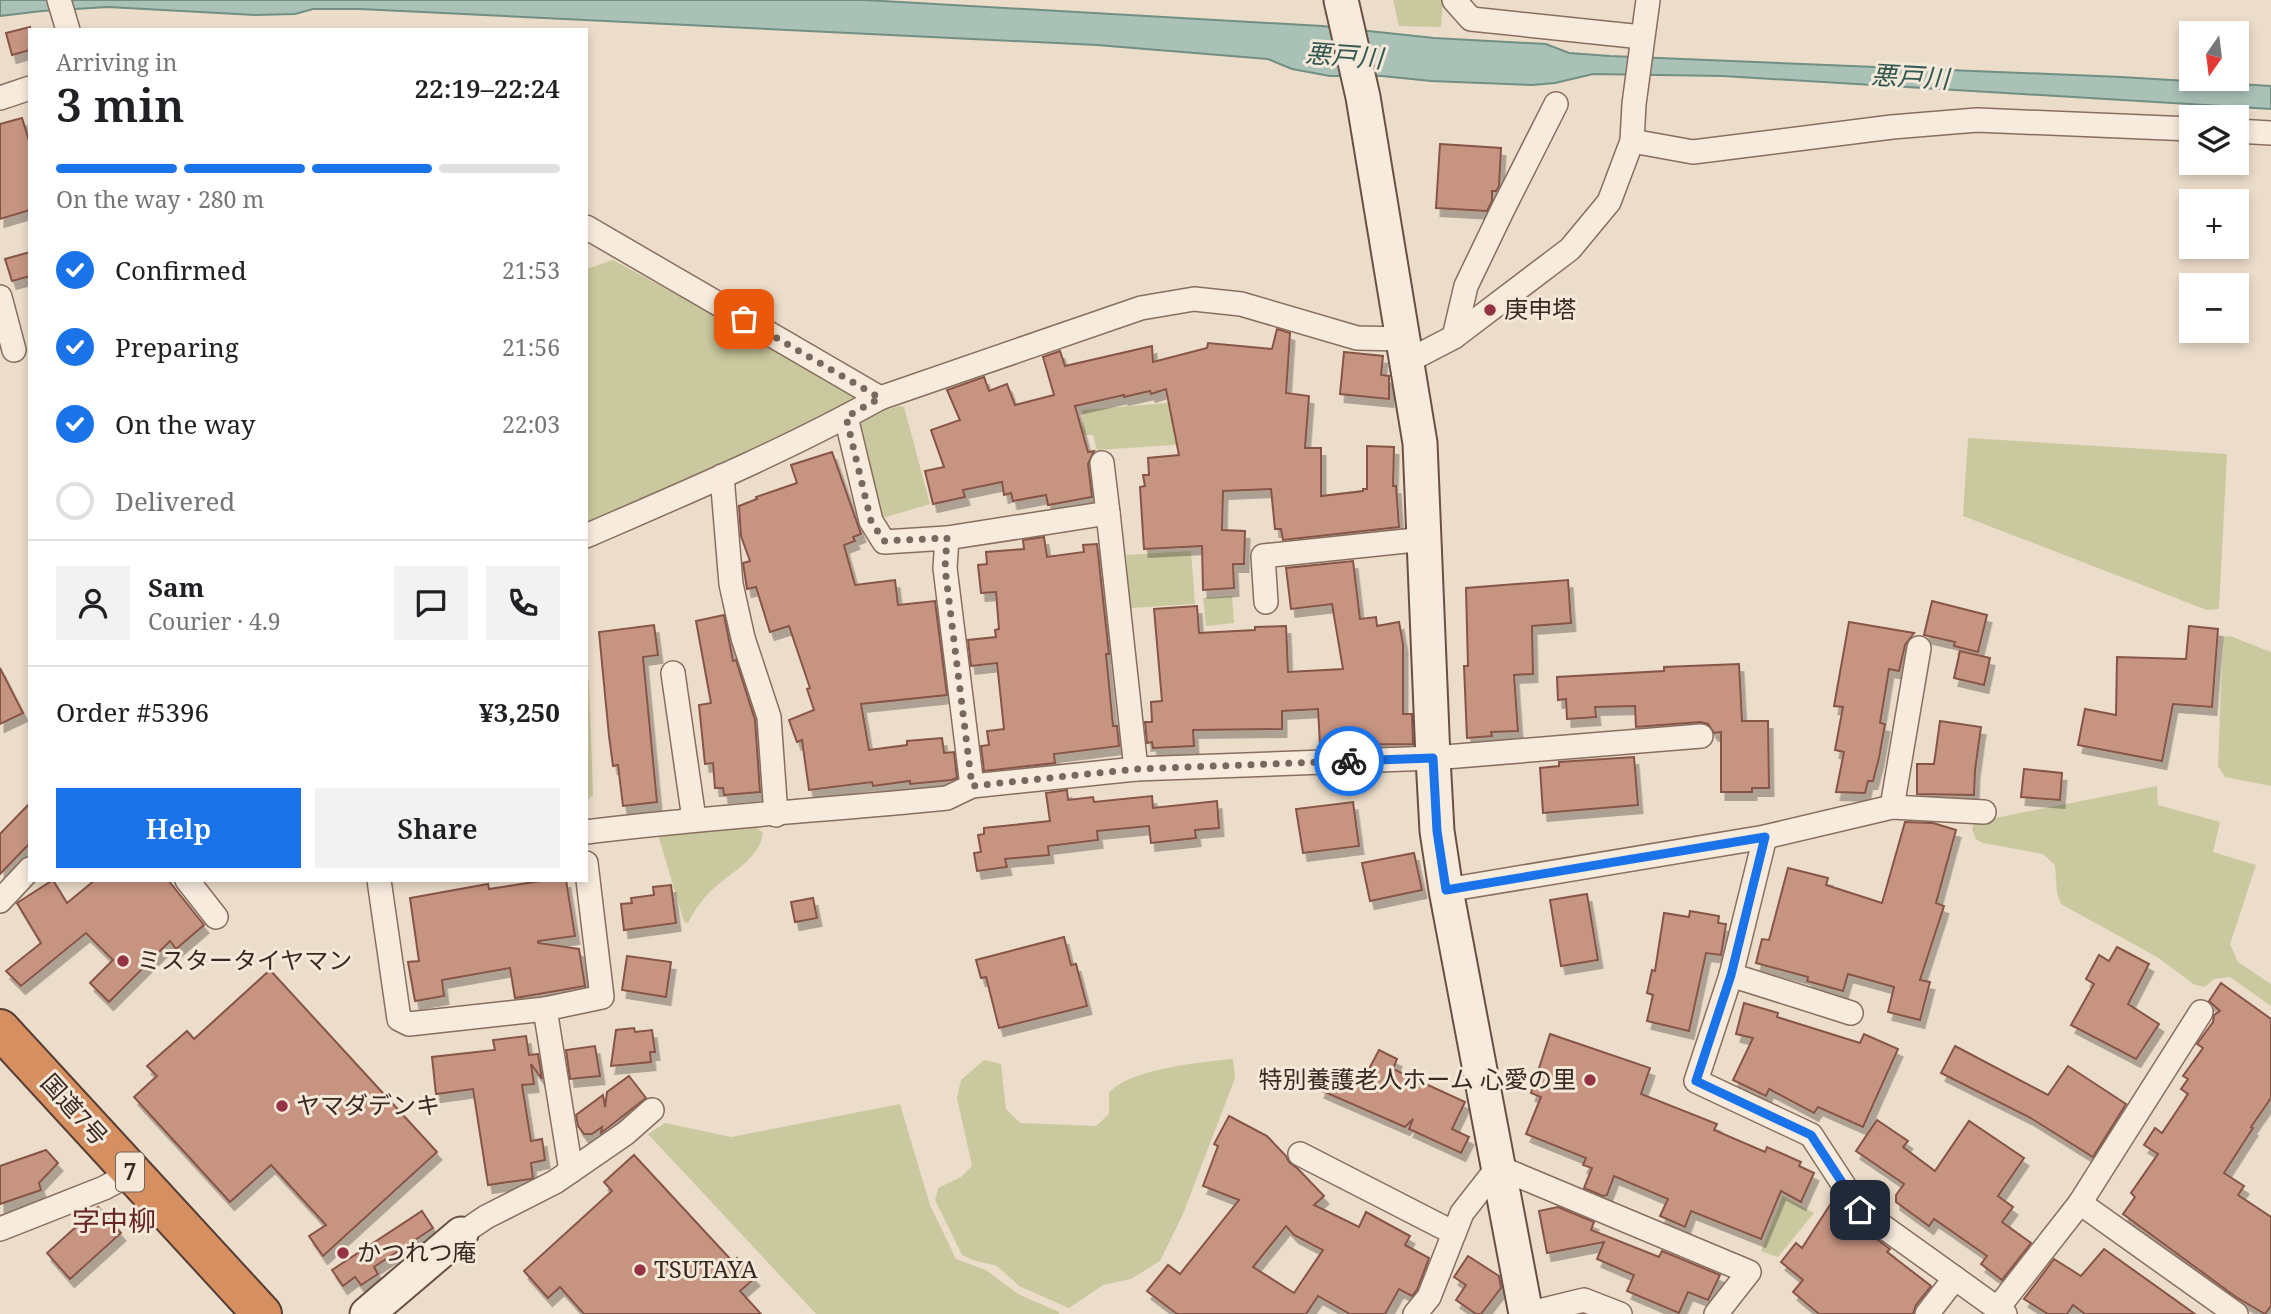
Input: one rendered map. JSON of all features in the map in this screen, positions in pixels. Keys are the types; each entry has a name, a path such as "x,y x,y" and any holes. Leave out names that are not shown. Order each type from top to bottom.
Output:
{"highway":[{"name":"国道7号","path":"0,1029 262,1314"}],"street":[{"path":"1454,0 1471,19 1642,37"},
{"path":"588,535 722,476 880,398 1141,308 1194,299 1241,304 1405,350 1454,337 1570,248 1609,202 1632,141 1633,104 1648,0"},
{"path":"1343,8 1363,97 1420,443 1437,831 1526,1314 1584,1300 1620,1314"},
{"path":"0,98 28,89"},
{"path":"1454,337 1466,286 1556,104"},
{"path":"1632,141 1693,152 1892,127 1977,120 2179,128"},
{"path":"2249,132 2271,133"},
{"path":"588,228 880,398"},
{"path":"0,297 14,349"},
{"path":"846,417 871,521 884,541 947,538 1108,513"},
{"path":"1102,463 1136,769"},
{"path":"722,476 731,584 743,638 769,717 776,815"},
{"path":"947,538 945,568 972,786"},
{"path":"1266,602 1263,556 1425,539"},
{"path":"1892,807 1919,648"},
{"path":"673,673 694,818"},
{"path":"588,832 694,818 776,815 947,798 972,786 1136,769 1433,758 1702,736"},
{"path":"1446,890 1765,837 1892,807 1984,812"},
{"path":"1765,837 1731,975 1696,1081 1811,1135 1860,1210 2001,1312 2080,1203 2201,1012"},
{"path":"0,901 28,871"},
{"path":"379,882 399,1019 409,1024 545,1009 602,997 588,880"},
{"path":"189,882 216,917"},
{"path":"1731,975 1851,1013"},
{"path":"545,1009 571,1171"},
{"path":"367,1314 461,1234 486,1217 538,1192 571,1171 626,1133 652,1110"},
{"path":"1300,1154 1454,1233"},
{"path":"1415,1314 1429,1297 1462,1213 1498,1167"},
{"path":"1498,1167 1749,1272 1716,1314"},
{"path":"0,1229 104,1188 132,1173"},
{"path":"2080,1203 2236,1314"},
{"path":"1927,1314 1955,1279"}],"shaded area":[{"path":"1393,0 1443,0 1441,27 1399,26"},
{"path":"613,260 863,395 822,419 588,524 588,268"},
{"path":"1180,402 1189,444 1097,450 1093,435 1083,435 1082,410"},
{"path":"899,406 904,407 930,504 883,518 859,439 860,426 865,417"},
{"path":"1968,438 2227,454 2219,609 2207,610 1963,516"},
{"path":"1191,551 1195,604 1130,608 1126,555"},
{"path":"1232,596 1234,623 1206,626 1203,598"},
{"path":"2230,636 2271,652 2271,786 2225,777 2218,766 2223,637"},
{"path":"588,679 589,680 593,795 588,799"},
{"path":"2157,786 2158,805 2220,822 2213,852 2256,865 2230,944 2238,962 2271,984 2271,1006 2230,977 2214,979 2205,987 2195,985 2157,957 2061,904 2057,893 2055,865 2043,854 1983,843 1976,839 1972,829 1975,822"},
{"path":"751,822 763,833 757,850 707,895 688,923 684,922 659,838 664,832"},
{"path":"1233,1059 1235,1078 1183,1214 1160,1261 1131,1279 1103,1285 1069,1308 1019,1286 997,1266 962,1255 935,1200 938,1188 961,1177 972,1166 957,1098 961,1080 984,1060 1001,1064 1006,1109 1020,1123 1096,1126 1109,1114 1109,1093 1132,1078 1166,1068"},
{"path":"900,1104 930,1205 956,1259 986,1270 1018,1294 1059,1314 816,1314 648,1134 665,1123 731,1137"},
{"path":"1783,1196 1814,1213 1778,1257 1761,1251"}],"water":[{"name":"悪戸川","path":"0,0 865,0 1322,26 1434,38 1546,44 1569,53 1610,56 2179,80 2179,91 2249,91 2249,85 2271,86 2271,109 2249,108 2249,105 2205,105 1723,76 1593,74 1555,83 1532,85 1382,76 1330,76 1292,69 1268,59 1097,45 360,9 313,9 295,14 255,15 108,7 0,16"}],"building":[{"path":"30,27 28,51 12,55 6,33"},
{"path":"22,118 28,138 28,211 0,219 0,124"},
{"path":"1440,144 1501,148 1499,186 1496,191 1492,191 1492,201 1487,211 1436,208"},
{"path":"28,253 28,277 12,281 5,259"},
{"path":"1277,329 1290,333 1286,393 1309,396 1305,448 1321,448 1321,496 1367,489 1367,446 1394,447 1393,486 1396,486 1399,527 1283,540 1281,529 1275,529 1271,489 1223,491 1222,530 1245,531 1244,564 1233,564 1234,588 1203,590 1202,546 1144,549 1140,487 1145,486 1143,475 1149,475 1148,458 1179,455 1166,389 1151,394 1150,391 1124,395 1075,406 1088,452 1094,451 1088,464 1092,497 1048,505 1046,495 1013,501 1011,493 1004,495 1002,482 963,490 965,497 933,504 925,471 944,467 931,430 960,420 947,390 984,377 989,391 1007,384 1015,405 1054,395 1043,357 1060,351 1065,366 1152,346 1153,362 1207,348 1208,343 1272,349"},
{"path":"1344,352 1383,356 1381,375 1389,376 1389,399 1340,394"},
{"path":"832,452 861,534 853,537 855,541 844,545 855,585 895,580 898,605 935,601 947,695 861,704 869,750 907,745 907,741 942,738 944,753 954,752 957,778 873,786 872,782 809,790 802,740 797,742 789,720 814,710 807,689 810,688 789,626 770,632 756,587 747,589 743,563 750,561 741,536 739,506 797,483 791,465"},
{"path":"1044,537 1047,557 1084,552 1083,545 1097,544 1109,654 1106,654 1113,726 1117,726 1119,746 1054,754 1055,763 984,771 981,746 989,745 987,731 1004,729 997,663 971,666 968,640 996,637 995,630 999,629 996,592 981,593 978,565 987,564 986,552 1024,549 1023,540"},
{"path":"1353,561 1360,619 1376,617 1377,626 1399,622 1403,644 1403,714 1412,714 1413,744 1320,745 1318,709 1282,711 1282,729 1193,730 1194,746 1153,748 1152,742 1147,743 1145,722 1152,722 1151,702 1162,701 1154,609 1197,606 1199,633 1286,626 1288,672 1343,669 1332,604 1291,609 1286,568"},
{"path":"1568,580 1571,623 1532,626 1533,674 1514,675 1518,731 1491,732 1492,736 1467,738 1464,666 1468,666 1466,588"},
{"path":"1932,601 1987,615 1978,652 1954,646 1955,642 1924,635"},
{"path":"724,615 733,661 736,660 755,720 760,792 724,795 723,788 715,788 713,763 705,764 699,705 711,703 696,621"},
{"path":"1849,622 1914,633 1905,645 1899,671 1889,669 1880,723 1885,724 1879,758 1873,781 1868,781 1865,793 1836,792 1844,752 1835,750 1843,707 1834,706"},
{"path":"654,625 658,655 643,657 657,802 623,806 618,765 613,766 599,632"},
{"path":"2189,626 2218,629 2212,707 2173,704 2162,761 2078,745 2085,709 2116,715 2117,657 2186,659"},
{"path":"1960,651 1990,658 1984,685 1954,678"},
{"path":"1739,664 1742,721 1768,721 1769,788 1752,788 1752,792 1721,792 1721,732 1714,733 1708,724 1700,722 1636,727 1635,706 1595,707 1596,717 1567,719 1566,699 1558,700 1557,677 1664,671 1664,667"},
{"path":"0,668 23,713 0,724"},
{"path":"1940,721 1981,727 1974,795 1917,794 1917,764 1934,764"},
{"path":"1634,757 1638,805 1543,813 1540,768 1559,766 1559,762"},
{"path":"2024,769 2062,773 2060,800 2021,797"},
{"path":"1067,790 1068,800 1093,797 1094,802 1152,796 1153,808 1217,801 1219,828 1195,830 1196,838 1151,843 1149,826 1097,831 1098,840 1048,846 1049,855 1005,859 1007,867 977,871 974,853 981,852 978,835 984,834 984,828 1050,821 1046,793"},
{"path":"1353,802 1359,846 1303,853 1296,809"},
{"path":"28,805 28,845 0,874 0,834"},
{"path":"1905,822 1933,823 1956,830 1936,903 1944,906 1920,980 1930,982 1920,1020 1888,1012 1894,987 1848,974 1843,991 1807,981 1808,977 1756,963 1762,939 1769,940 1788,868 1828,878 1826,885 1882,903"},
{"path":"1414,853 1422,890 1370,901 1362,863"},
{"path":"50,882 54,882 67,903 93,882 170,882 204,925 176,949 170,941 109,1002 90,983 113,960 86,933 21,986 6,971 41,943 17,903"},
{"path":"534,882 566,882 575,936 538,943 579,949 585,986 515,998 510,968 442,980 444,996 415,1001 408,962 419,961 410,898 488,884 489,889"},
{"path":"671,885 676,923 624,930 621,904 632,903 631,898 654,895 653,887"},
{"path":"1587,894 1598,960 1561,966 1550,900"},
{"path":"813,898 817,918 795,922 791,902"},
{"path":"1690,911 1719,916 1718,923 1726,924 1721,955 1706,953 1689,1031 1647,1021 1653,995 1647,993 1652,970 1655,971 1664,913 1689,917"},
{"path":"1064,937 1071,965 1076,964 1087,1006 999,1028 986,977 981,978 976,960"},
{"path":"2117,947 2149,964 2128,1004 2159,1024 2136,1059 2071,1025 2094,984 2086,979 2099,955 2109,961"},
{"path":"627,956 671,962 666,997 622,990"},
{"path":"270,970 437,1152 323,1256 309,1236 326,1225 271,1165 230,1202 134,1097 157,1076 147,1066 187,1031 194,1039"},
{"path":"2221,983 2271,1019 2271,1098 2224,1173 2244,1186 2238,1195 2271,1217 2271,1306 2265,1314 2236,1297 2123,1214 2135,1197 2131,1193 2158,1154 2144,1145 2155,1128 2162,1133 2188,1094 2181,1089 2188,1079 2183,1076 2203,1048 2197,1044 2213,1022 2214,1015 2220,1011 2209,1001"},
{"path":"1744,1003 1778,1013 1777,1017 1860,1043 1864,1034 1898,1049 1863,1127 1818,1107 1814,1113 1769,1089 1766,1096 1733,1080 1753,1038 1736,1034"},
{"path":"634,1028 635,1032 652,1030 655,1052 650,1052 651,1062 611,1066 616,1030"},
{"path":"1550,1034 1650,1068 1641,1094 1717,1124 1714,1130 1765,1152 1767,1147 1801,1162 1799,1166 1814,1173 1801,1202 1781,1191 1761,1239 1691,1211 1685,1227 1660,1216 1668,1199 1614,1176 1607,1195 1603,1196 1584,1188 1592,1168 1583,1165 1586,1158 1526,1134 1541,1097 1531,1093"},
{"path":"526,1036 529,1055 538,1054 542,1079 531,1064 534,1084 522,1085 531,1141 542,1139 545,1160 531,1163 533,1178 488,1185 473,1089 436,1094 432,1057 495,1050 493,1040"},
{"path":"595,1046 600,1076 570,1079 566,1050"},
{"path":"1955,1046 2048,1095 2068,1066 2126,1104 2093,1157 2029,1117 1941,1073"},
{"path":"1379,1050 1397,1059 1393,1069 1465,1102 1452,1129 1469,1137 1461,1153 1409,1129 1413,1119 1405,1127 1320,1090 1328,1071 1360,1086"},
{"path":"629,1076 646,1098 601,1133 602,1127 592,1134 584,1134 578,1126 576,1115 603,1095 605,1107 607,1092"},
{"path":"1229,1116 1267,1136 1324,1196 1314,1205 1359,1227 1366,1212 1410,1236 1405,1245 1429,1258 1417,1290 1412,1296 1399,1289 1385,1314 1350,1314 1318,1296 1306,1314 1177,1314 1147,1291 1168,1265 1180,1274 1239,1200 1203,1186 1218,1146 1214,1144","holes":["1286,1226 1294,1235 1323,1250 1294,1293 1253,1267"]},
{"path":"1877,1120 1908,1141 1903,1147 1935,1171 1969,1121 2024,1158 1998,1196 2013,1207 2002,1222 2031,1243 2002,1280 1981,1264 1987,1256 1934,1219 1929,1226 1896,1202 1896,1195 1904,1184 1856,1151"},
{"path":"46,1150 58,1163 39,1183 41,1190 0,1204 0,1166"},
{"path":"634,1155 733,1262 737,1258 755,1278 740,1291 761,1314 584,1314 560,1287 548,1298 524,1271 612,1191 604,1182"},
{"path":"1832,1202 1852,1221 1890,1249 1887,1252 1931,1286 1916,1305 1913,1314 1819,1314 1793,1292 1803,1280 1781,1262 1796,1243 1802,1248"},
{"path":"98,1207 121,1233 70,1279 47,1253"},
{"path":"1558,1207 1594,1222 1591,1230 1659,1257 1662,1251 1720,1275 1708,1300 1688,1292 1679,1313 1627,1291 1634,1275 1597,1259 1604,1242 1547,1253 1539,1211"},
{"path":"422,1211 433,1228 374,1267 378,1274 361,1285 355,1277 343,1286 332,1270"},
{"path":"2104,1249 2195,1314 2085,1314 2073,1305 2067,1314 2048,1314 2024,1299 2054,1259 2081,1276"},
{"path":"1468,1256 1499,1276 1501,1288 1481,1314 1476,1314 1456,1300 1466,1285 1454,1277"}],"way so far":[{"path":"744,319 880,398 846,417 871,521 884,541 947,538 945,568 972,786 1136,769 1349,761"}],"place":[{"name":"庚申塔","path":"1490,310"},
{"name":"ミスタータイヤマン","path":"123,961"},
{"name":"特別養護老人ホーム 心愛の里","path":"1590,1080"},
{"name":"ヤマダデンキ","path":"282,1106"},
{"name":"かつれつ庵","path":"343,1253"},
{"name":"TSUTAYA","path":"640,1270"}],"district":[{"name":"字中柳","path":"114,1221"}],"route":[{"path":"1349,761 1433,758 1437,831 1446,890 1765,837 1731,975 1696,1081 1811,1135 1860,1210"}]}
